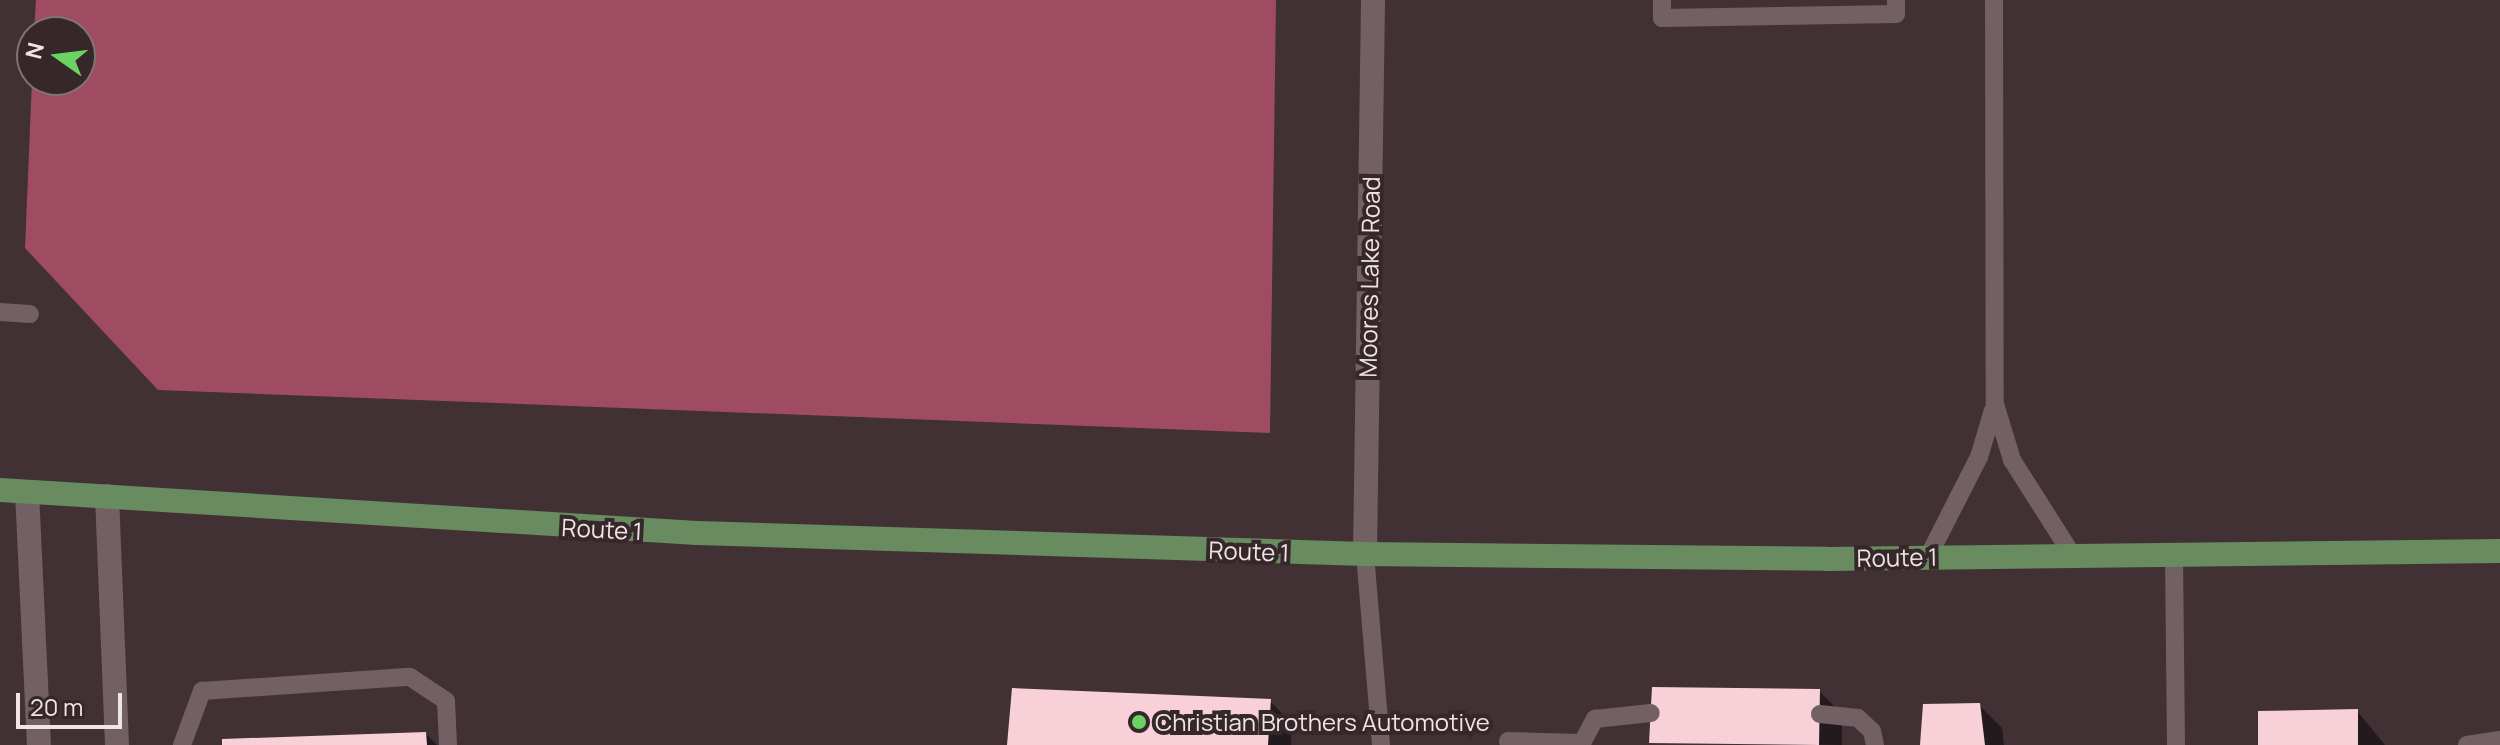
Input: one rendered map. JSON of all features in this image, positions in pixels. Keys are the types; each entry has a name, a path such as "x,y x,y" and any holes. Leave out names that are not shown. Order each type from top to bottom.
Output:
{"main road":[{"name":"Route 1","path":"0,490 667,532 1365,554 1928,557 2500,551"}],"street":[{"name":"Moores Lake Road","path":"1365,554 1373,0"},
{"path":"27,492 39,745"},
{"path":"107,496 117,745"}],"lane":[{"path":"1662,0 1662,18 1896,14 1896,0"},
{"path":"1994,0 1995,404 2012,460 2073,556"},
{"path":"0,312 30,314"},
{"path":"1928,557 1979,457 1995,404"},
{"path":"1365,554 1381,745"},
{"path":"2174,555 2176,745"},
{"path":"182,745 202,691 410,677 446,701 448,745"},
{"path":"1508,741 1581,744 1595,719 1651,713"},
{"path":"1820,714 1858,718 1872,731 1875,745"},
{"path":"2467,745 2500,740"}],"shaded area":[{"path":"36,0 1276,0 1270,433 158,390 25,248 31,96 96,96 96,16 35,16"}],"building":[{"path":"1652,687 1820,689 1819,745 1649,743"},
{"name":"Christian Brothers Automotive","path":"1012,688 1271,699 1268,745 1007,745"},
{"path":"1980,703 1985,745 1920,745 1923,704"},
{"path":"2358,709 2358,745 2258,745 2258,711"},
{"path":"426,732 427,745 222,745 222,739"}],"place":[{"name":"Christian Brothers Automotive","path":"1139,722"}]}
